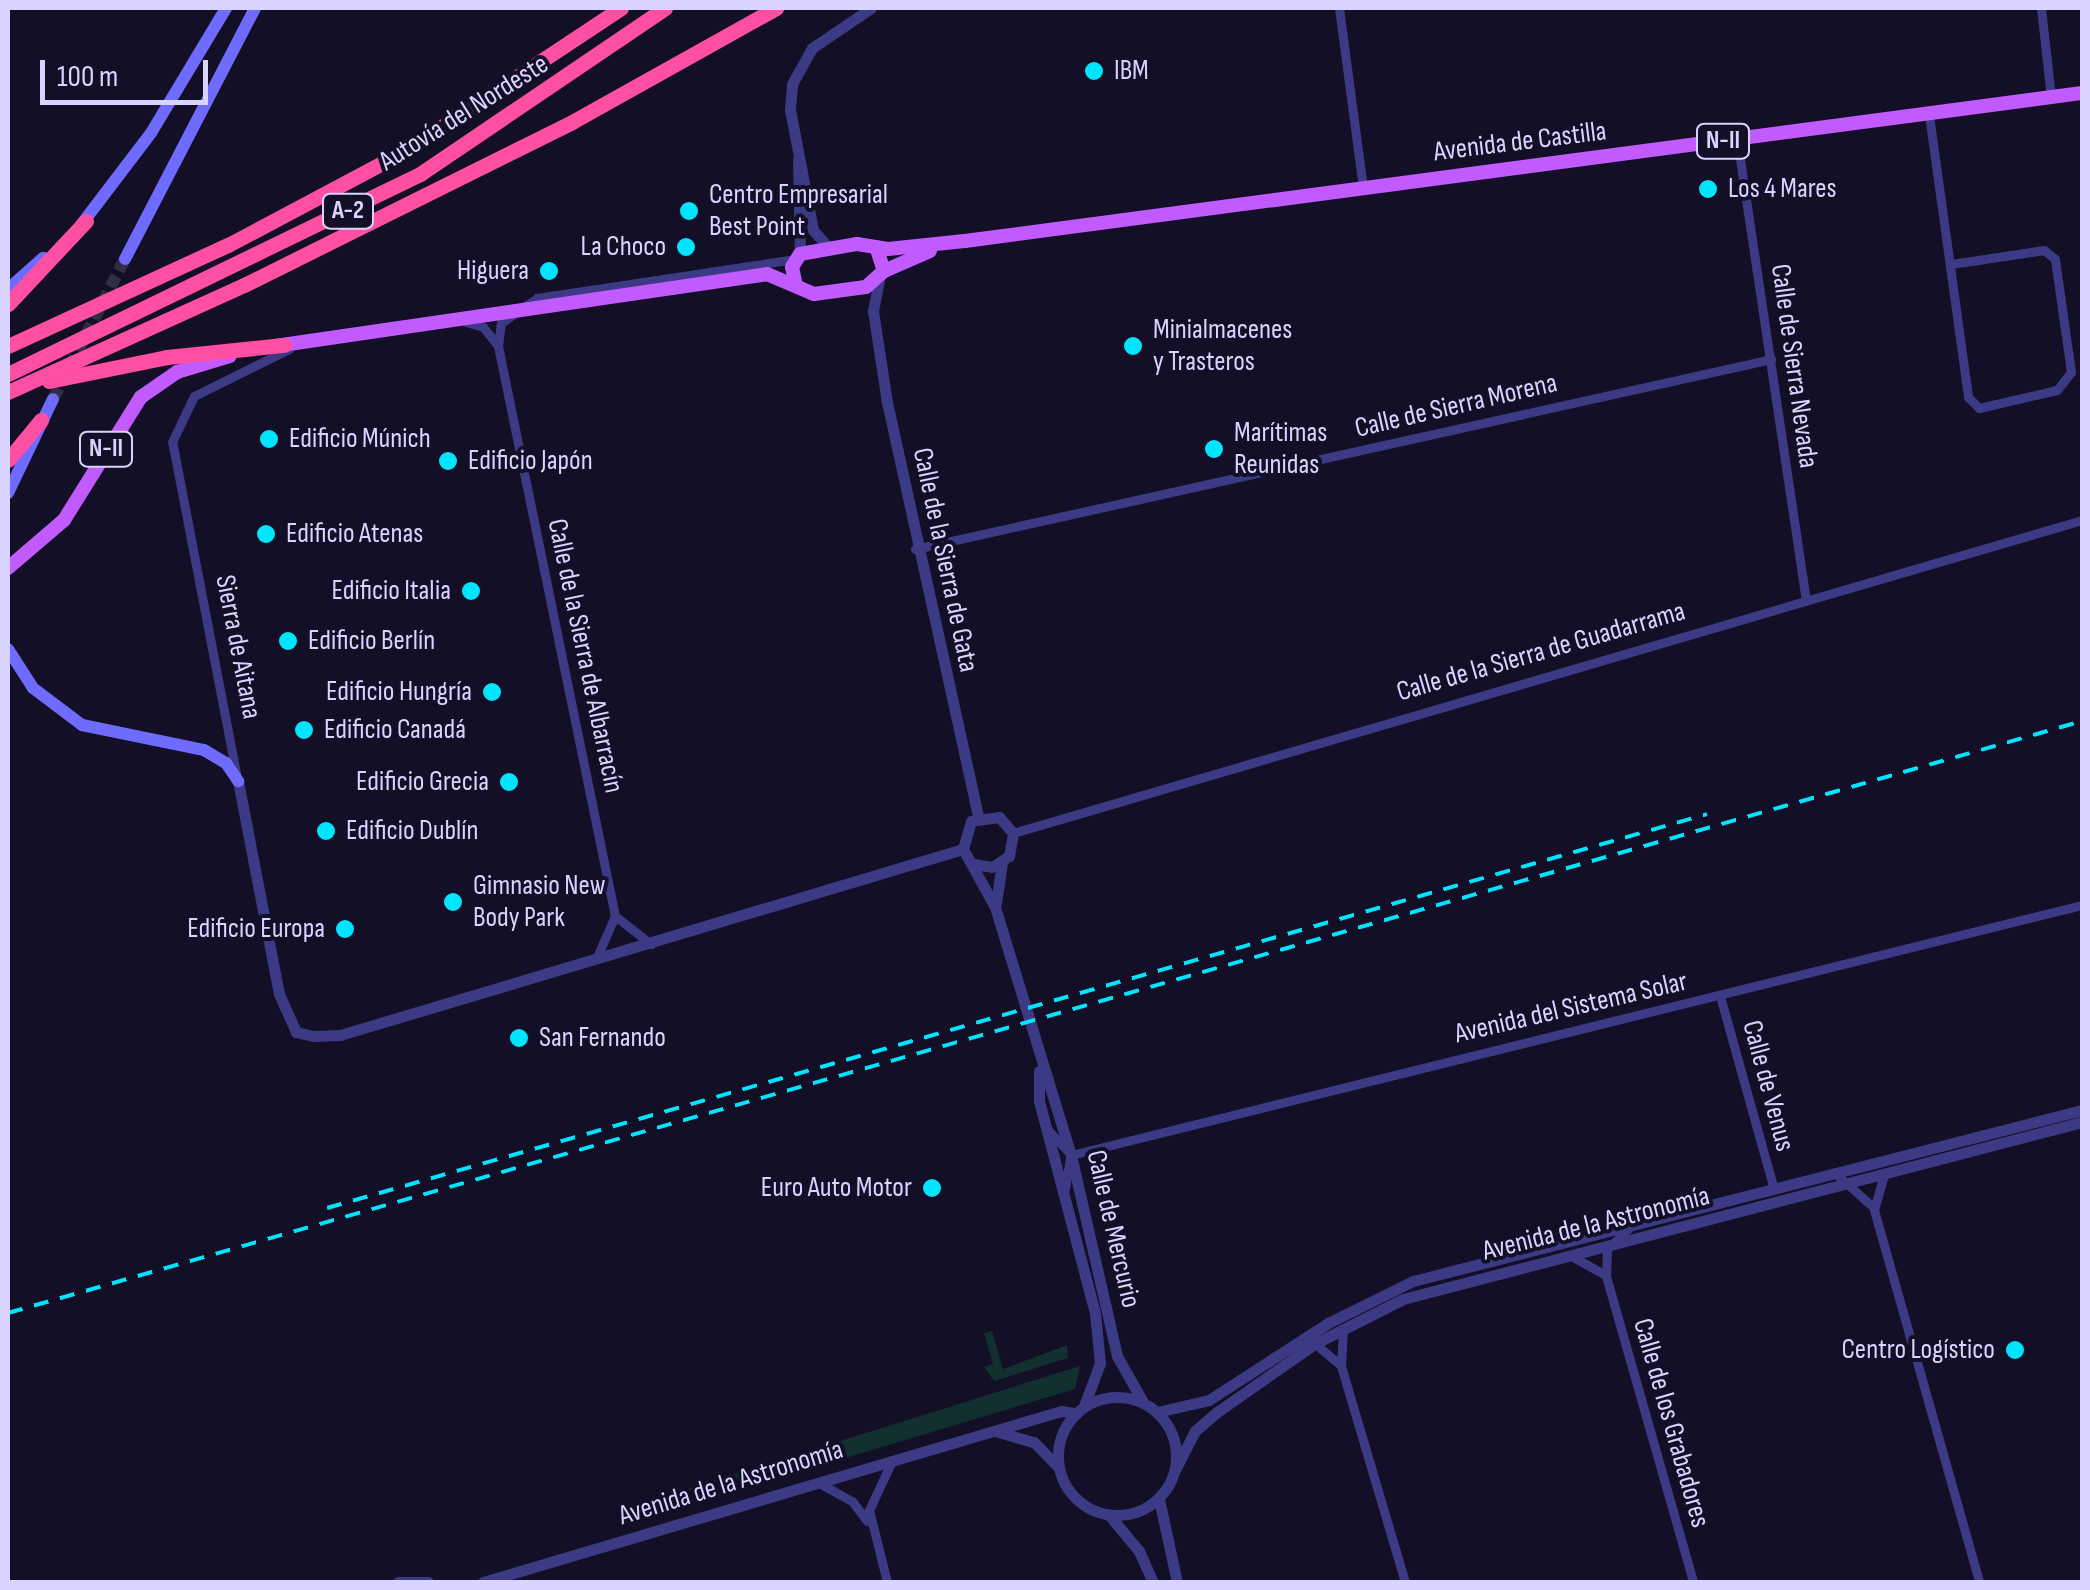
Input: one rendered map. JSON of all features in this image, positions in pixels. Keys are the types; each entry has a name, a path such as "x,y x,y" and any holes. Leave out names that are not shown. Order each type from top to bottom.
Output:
{"highway":[{"path":"536,69 609,8"},
{"name":"Autovía del Nordeste","path":"8,346 228,245 405,151 536,69 621,8"},
{"name":"Autovía del Nordeste","path":"8,374 420,174 665,8"},
{"path":"8,394 554,130 776,8"},
{"path":"8,304 86,221"},
{"path":"8,394 94,368 284,344"},
{"path":"8,460 41,420"}],"main road":[{"path":"8,289 86,221 151,134 226,8"},
{"path":"125,259 255,8"},
{"name":"Avenida de Castilla","path":"876,247 965,242 2082,93"},
{"name":"Avenida de Castilla","path":"881,275 965,242"},
{"path":"876,247 881,275"},
{"name":"N-II","path":"799,256 830,248 876,247"},
{"path":"796,286 799,256"},
{"name":"N-II","path":"8,568 64,520 127,414 159,382 193,366 284,344 440,318 767,274 814,294 849,290 881,275"},
{"path":"8,493 53,399"},
{"path":"8,649 32,688 82,725 204,750 226,762 238,780"}],"street":[{"path":"830,248 813,230 790,109 797,74 812,48 872,8"},
{"path":"1340,8 1363,188"},
{"path":"2041,8 2051,97"},
{"path":"1930,115 1968,396 1980,408 2057,390 2070,372 2055,259 2044,250 1951,264"},
{"name":"Calle de Sierra Nevada","path":"1738,139 1806,600"},
{"path":"798,160 799,256"},
{"name":"N-II","path":"512,309 537,298 799,256"},
{"name":"Calle de la Sierra de Gata","path":"881,275 873,311 915,549 978,816"},
{"path":"849,290 873,311"},
{"path":"498,346 500,322 512,309"},
{"path":"440,318 483,328 498,346"},
{"name":"Sierra de Aitana","path":"305,341 203,389 180,417 172,442 279,994 296,1032 340,1035 594,960"},
{"name":"Calle de la Sierra de Albarracín","path":"498,346 615,916"},
{"name":"Calle de Sierra Morena","path":"915,549 1772,359"},
{"name":"Calle de la Sierra de Guadarrama","path":"1013,833 2082,520"},
{"path":"978,816 999,817 1013,833 1002,863 996,907 963,849 965,828 978,816"},
{"path":"594,960 963,849"},
{"path":"974,864 1002,863"},
{"name":"Avenida del Sistema Solar","path":"1070,1155 2082,904"},
{"name":"Calle de Mercurio","path":"996,907 1015,982 1070,1155 1117,1356 1143,1402"},
{"path":"594,960 615,916 651,944"},
{"name":"Calle de Venus","path":"1720,996 1772,1188 1792,1200"},
{"name":"Calle de Mercurio","path":"1040,1064 1047,1128 1065,1189 1097,1333 1097,1381 1080,1409"},
{"name":"Avenida de la Astronomía","path":"1158,1412 1209,1400 1413,1280 2082,1110"},
{"name":"Avenida de la Astronomía","path":"1175,1470 1194,1432 1310,1340 1343,1329 1403,1299 2082,1122"},
{"path":"1047,1128 1070,1155 1065,1189"},
{"path":"1835,1173 1874,1210 1979,1582"},
{"path":"1874,1210 1884,1175"},
{"name":"Calle de Venus","path":"1753,1210 1772,1188"},
{"path":"1606,1249 1640,1222"},
{"name":"Calle de los Grabadores","path":"1606,1249 1606,1276 1693,1582"},
{"path":"1574,1257 1606,1276"},
{"path":"1343,1329 1341,1366 1405,1582"},
{"path":"1310,1340 1341,1366"},
{"path":"1059,1469 1061,1435 1080,1409 1103,1398 1143,1402 1158,1412 1174,1439 1175,1470 1159,1499 1143,1510 1109,1515"},
{"name":"Avenida de la Astronomía","path":"482,1582 1080,1409"},
{"path":"994,1431 1034,1442 1059,1469 1074,1498 1109,1515 1139,1551 1153,1582"},
{"path":"887,1582 873,1532 871,1496 892,1461"},
{"path":"819,1483 852,1501 873,1532"},
{"path":"1159,1499 1177,1582"},
{"path":"398,1582 428,1582"}],"green space":[{"path":"992,1331 1003,1369 1067,1345 1068,1358 994,1381 984,1367 993,1364 984,1333"},
{"path":"1080,1366 1075,1389 659,1514 636,1505"}],"tunnel":[{"path":"53,399 125,259"}],"railway":[{"path":"8,1313 2082,721"},
{"path":"327,1208 1707,814"}],"place":[{"name":"IBM","path":"1094,71"},
{"name":"Los 4 Mares","path":"1708,189"},
{"name":"Centro Empresarial Best Point","path":"689,211"},
{"name":"La Choco","path":"686,247"},
{"name":"Higuera","path":"549,271"},
{"name":"Minialmacenes y Trasteros","path":"1133,346"},
{"name":"Edificio Múnich","path":"269,439"},
{"name":"Marítimas Reunidas","path":"1214,449"},
{"name":"Edificio Japón","path":"448,461"},
{"name":"Edificio Atenas","path":"266,534"},
{"name":"Edificio Italia","path":"471,591"},
{"name":"Edificio Berlín","path":"288,641"},
{"name":"Edificio Hungría","path":"492,692"},
{"name":"Edificio Canadá","path":"304,730"},
{"name":"Edificio Grecia","path":"509,782"},
{"name":"Edificio Dublín","path":"326,831"},
{"name":"Gimnasio New Body Park","path":"453,902"},
{"name":"Edificio Europa","path":"345,929"},
{"name":"San Fernando","path":"519,1038"},
{"name":"Euro Auto Motor","path":"932,1188"},
{"name":"Centro Logístico","path":"2015,1350"}]}
